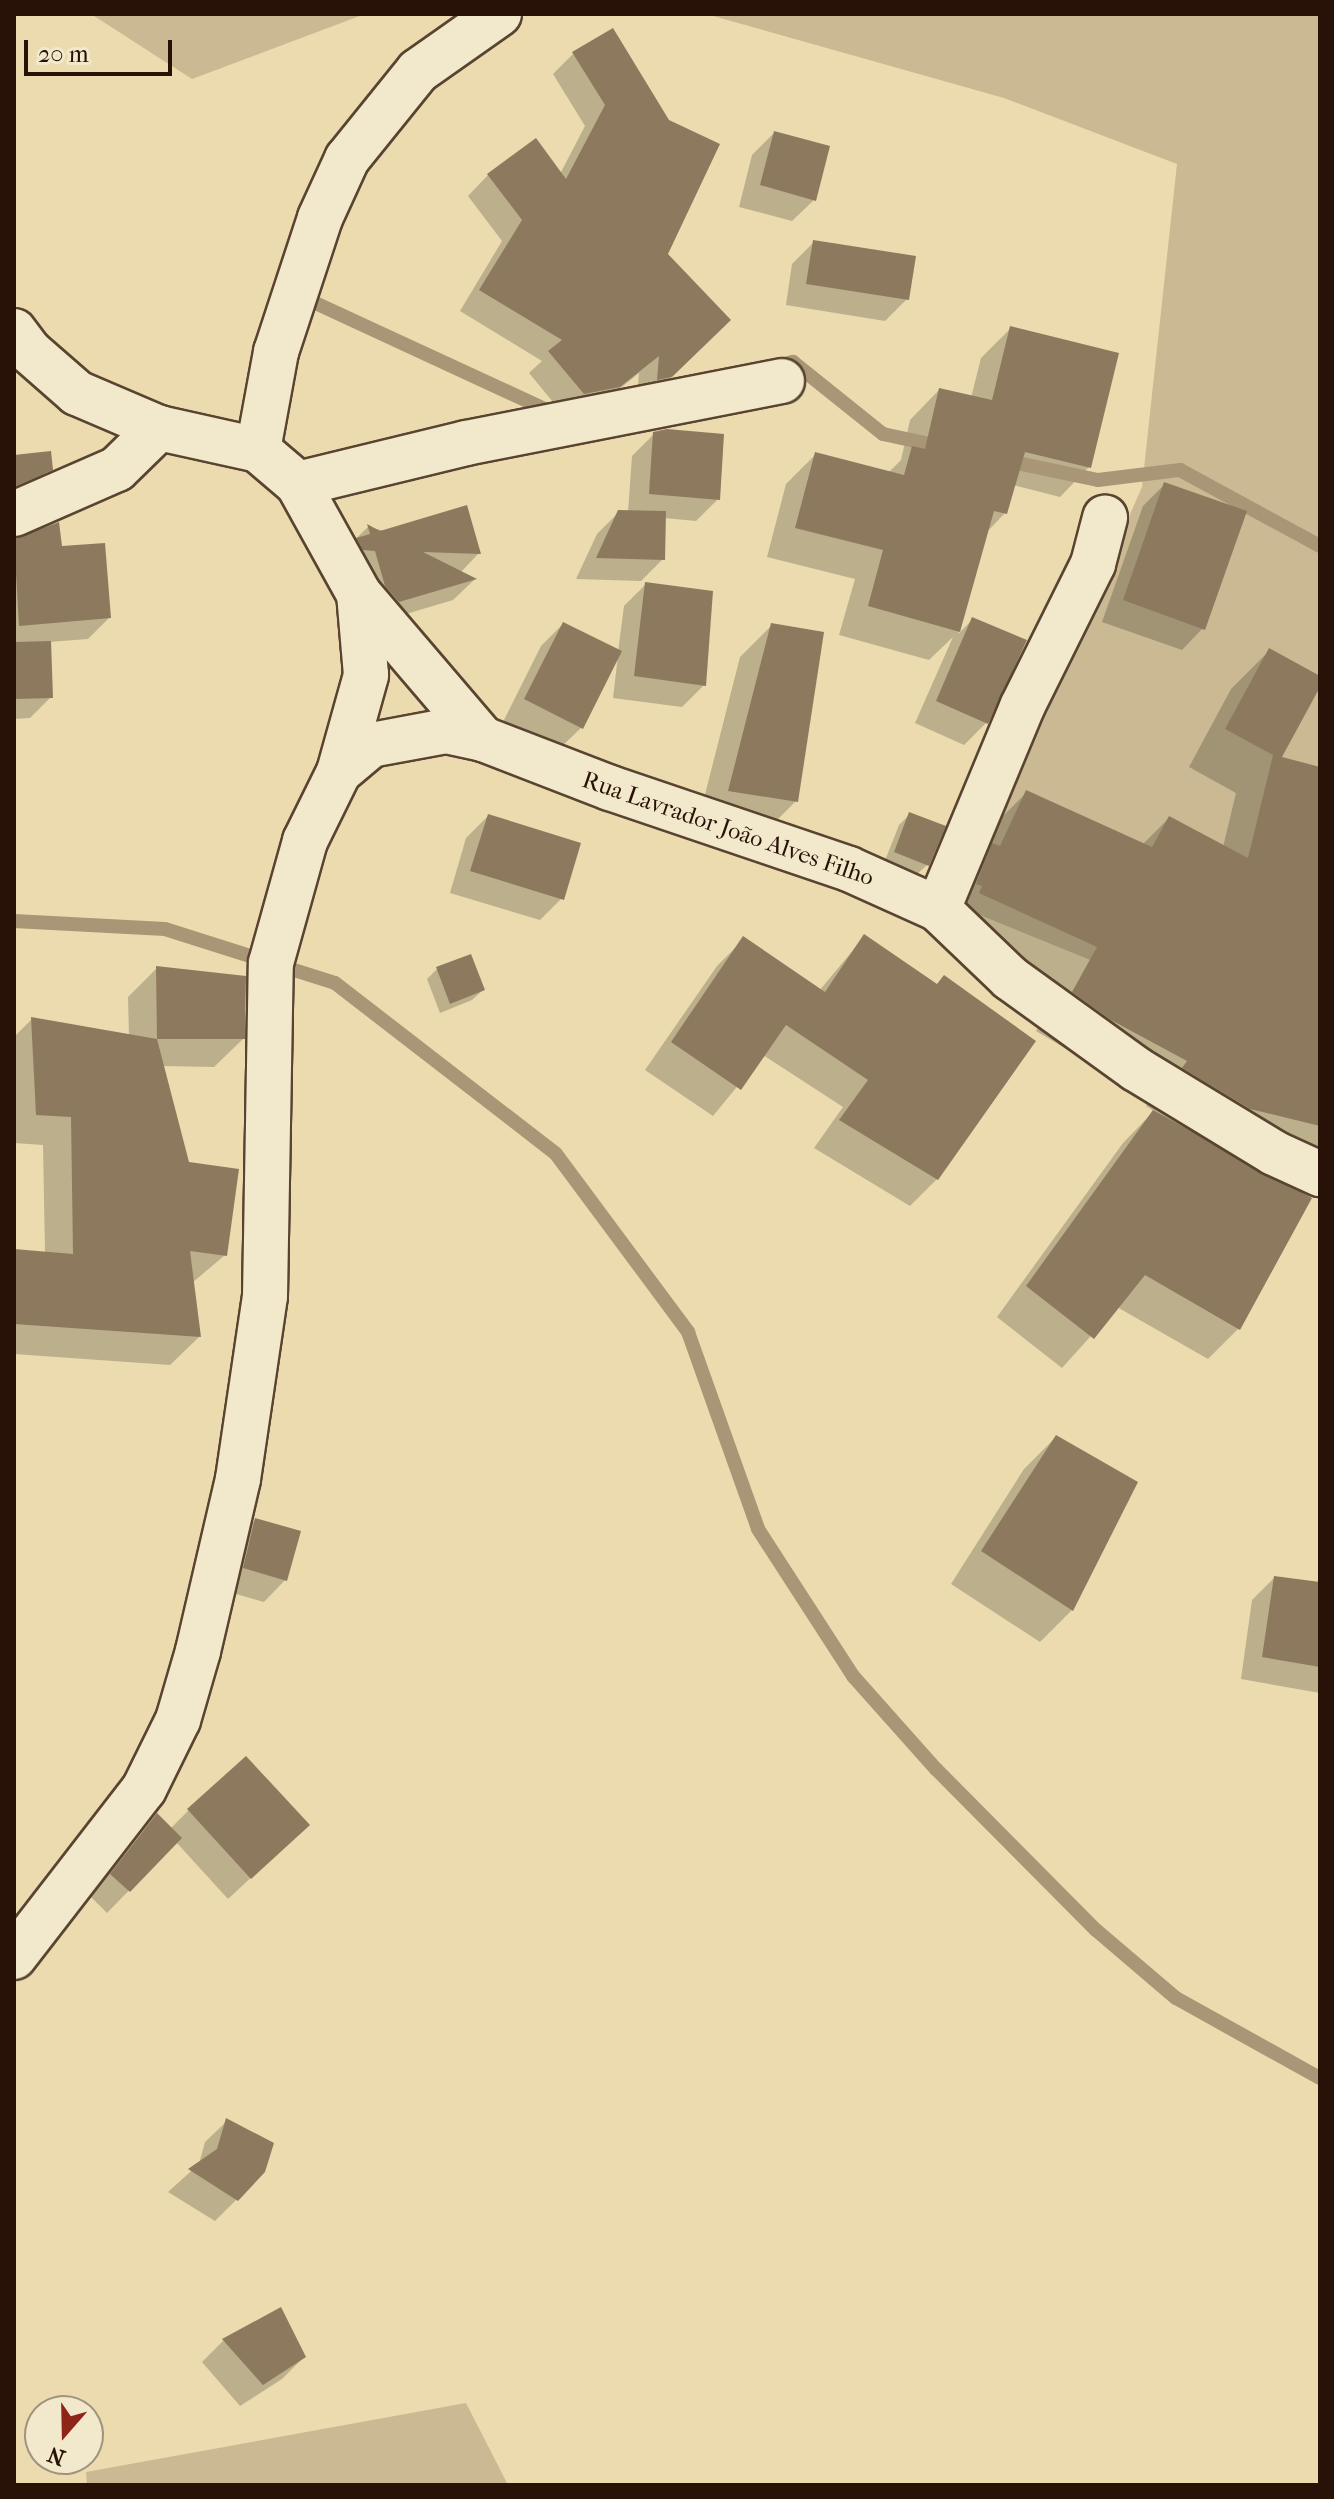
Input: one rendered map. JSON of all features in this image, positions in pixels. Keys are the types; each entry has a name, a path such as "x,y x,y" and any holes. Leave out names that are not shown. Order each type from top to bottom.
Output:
{"street":[{"path":"258,450 280,338 320,218 347,159 418,71 499,14"},
{"path":"14,331 29,351 77,393 159,428 258,450 298,484 359,594 366,675 339,772 305,841 271,963 265,1296 238,1479 198,1651 178,1720 144,1789 14,1957"},
{"path":"298,484 466,443 782,381"},
{"path":"14,514 117,469 159,428"},
{"path":"938,909 1022,707 1093,564 1105,518"},
{"name":"Rua Lavrador João Alves Filho","path":"359,594 483,739 610,788 849,869 938,909 1010,978 1136,1069 1274,1153 1320,1174"},
{"path":"339,772 371,745 403,737 446,731 483,739"}],"shaded area":[{"path":"91,14 365,14 192,79"},
{"path":"706,14 1320,14 1320,1007 1218,1012 958,906 1142,487 1177,164 1004,98"},
{"path":"466,2403 508,2485 87,2485 86,2475 104,2475 104,2469"}],"building":[{"path":"613,28 669,120 720,144 668,254 731,320 672,377 657,380 659,356 620,387 584,394 548,351 562,340 479,290 522,220 487,174 536,138 566,179 605,105 572,52"},
{"path":"774,131 830,146 816,201 760,185"},
{"path":"813,240 916,256 909,300 806,284"},
{"path":"1010,326 1119,353 1091,468 1025,452 1007,514 994,511 960,632 868,606 883,550 795,528 815,452 904,475 912,446 925,449 939,388 992,400"},
{"path":"667,429 724,434 720,500 649,494 653,432"},
{"path":"51,451 53,470 14,487 14,455"},
{"path":"1164,482 1247,511 1205,630 1123,600"},
{"path":"467,505 481,554 423,552 477,579 399,602 385,586 375,551 363,550 356,538 370,534 367,524 380,531"},
{"path":"618,510 666,511 665,560 596,558"},
{"path":"59,522 62,546 105,543 111,618 19,626 14,539"},
{"path":"645,582 713,591 706,686 634,676"},
{"path":"972,617 1027,640 988,724 936,701"},
{"path":"563,622 622,651 583,729 524,699"},
{"path":"771,623 824,632 798,802 728,791"},
{"path":"51,641 53,698 14,699 14,642"},
{"path":"1269,648 1320,676 1320,687 1282,757 1320,767 1320,1126 1250,1109 1182,1068 1187,1061 1111,1020 1072,992 1097,947 979,893 982,886 976,884 992,843 1000,846 1026,790 1152,847 1169,816 1248,858 1273,755 1225,729"},
{"path":"909,812 946,826 929,866 894,852"},
{"path":"488,814 581,843 564,900 470,871"},
{"path":"864,934 937,984 944,975 1036,1041 938,1180 839,1120 868,1080 786,1025 741,1090 671,1042 743,936 825,992"},
{"path":"471,954 485,990 450,1004 436,967"},
{"path":"156,966 246,976 245,1039 157,1039"},
{"path":"31,1017 157,1039 189,1162 239,1169 227,1256 190,1251 201,1337 14,1324 14,1249 73,1254 71,1117 36,1115"},
{"path":"1153,1110 1312,1198 1240,1330 1145,1275 1094,1339 1026,1286"},
{"path":"1056,1435 1138,1482 1073,1611 981,1551"},
{"path":"255,1518 301,1531 287,1581 243,1568"},
{"path":"1274,1576 1320,1582 1320,1667 1262,1657"},
{"path":"246,1756 310,1825 251,1879 187,1809"},
{"path":"157,1813 182,1838 130,1892 110,1874"},
{"path":"226,2118 274,2143 265,2172 238,2201 188,2169 217,2149"},
{"path":"281,2307 306,2357 263,2385 222,2339"}],"waterway":[{"path":"311,301 553,413"},
{"path":"775,367 793,362 883,434 943,447"},
{"path":"1003,460 1098,480 1180,470 1320,546"},
{"path":"14,921 165,929 335,983 556,1154 688,1332 758,1529 853,1676 936,1769 1096,1930 1176,1998 1320,2078"}]}
